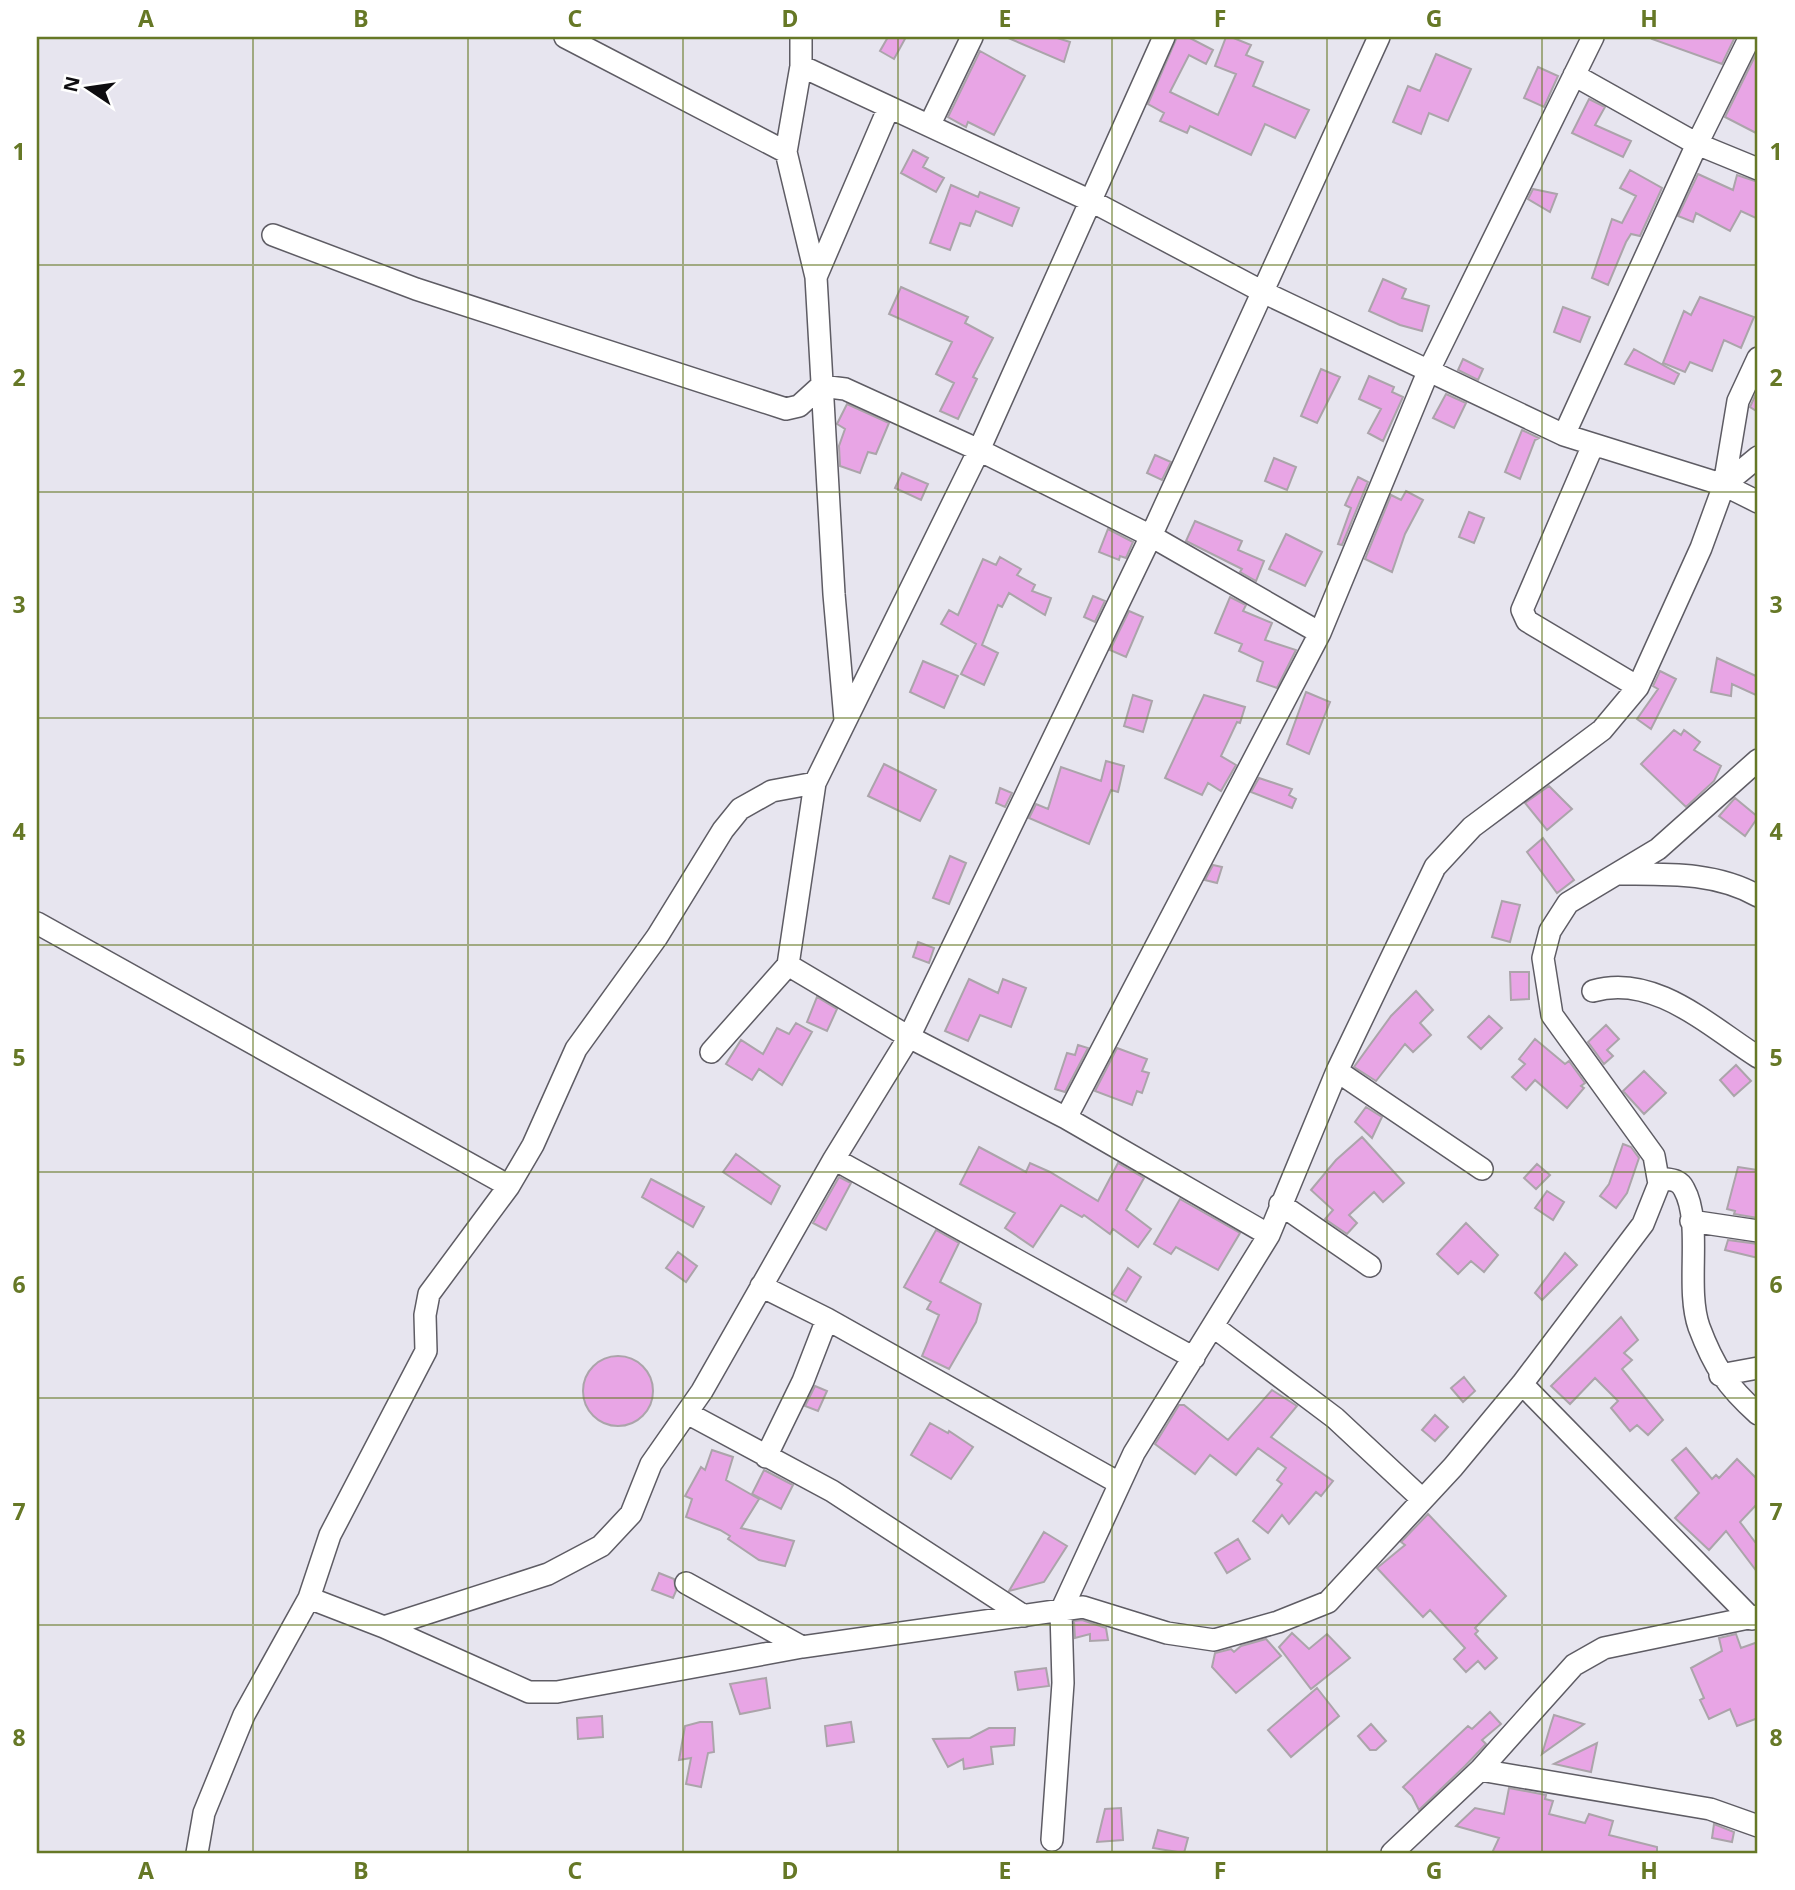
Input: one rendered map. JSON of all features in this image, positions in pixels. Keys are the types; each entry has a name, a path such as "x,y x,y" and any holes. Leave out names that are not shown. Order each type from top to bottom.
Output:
{"street":[{"path":"565,37 786,152"},
{"path":"801,37 801,66 786,152 816,277 821,387 845,722"},
{"path":"930,124 972,37"},
{"path":"712,1052 788,965 815,783 979,450 1093,202 1164,37"},
{"path":"384,1627 548,1574 601,1546 631,1514 651,1464 729,1346 834,1159 909,1037 1151,536 1265,293 1379,37"},
{"path":"1066,1118 1320,633 1428,372 1593,37"},
{"path":"1564,435 1696,144 1750,37"},
{"path":"801,66 1093,202 1265,293 1564,435 1724,485 1758,502"},
{"path":"1574,75 1696,144 1758,169"},
{"path":"816,277 889,107"},
{"path":"273,235 416,289 786,410 799,406 821,387 845,388 979,450 1151,536 1320,633"},
{"path":"1052,1840 1063,1683 1061,1611 1119,1482 1134,1453 1269,1235 1337,1071 1435,867 1472,827 1602,730 1638,687 1701,548 1724,485 1738,401 1758,358"},
{"path":"1593,445 1522,610 1527,621 1638,687"},
{"path":"1724,485 1758,457"},
{"path":"309,1598 384,1627 529,1692 557,1692 802,1647 1083,1607 1167,1633 1214,1640 1278,1622 1328,1602 1366,1565 1522,1384 1643,1224 1659,1184 1654,1156 1552,1015 1544,976 1544,958 1550,931 1568,903 1621,874 1658,849 1758,760"},
{"path":"197,1853 204,1813 244,1715 309,1598 330,1535 426,1351 425,1315 429,1294 509,1186 533,1145 576,1048 657,937 723,830 740,810 772,791 815,783"},
{"path":"1621,874 1692,874 1743,887 1758,896"},
{"path":"37,923 509,1186"},
{"path":"788,965 909,1037 1066,1118 1269,1235"},
{"path":"1593,991 1621,985 1656,993 1758,1057"},
{"path":"1337,1071 1482,1170"},
{"path":"834,1159 1194,1358"},
{"path":"1659,1184 1666,1179 1676,1180 1684,1189 1691,1221 1693,1289 1698,1324 1720,1375 1730,1389 1758,1414"},
{"path":"1280,1204 1370,1266"},
{"path":"1691,1221 1758,1231"},
{"path":"761,1286 827,1319 1119,1482"},
{"path":"766,1457 803,1381 827,1319"},
{"path":"1214,1327 1335,1418 1422,1499"},
{"path":"1720,1375 1758,1368"},
{"path":"1522,1384 1755,1617"},
{"path":"687,1413 832,1491 1024,1616"},
{"path":"686,1583 802,1647"},
{"path":"1392,1853 1480,1770 1574,1665 1604,1648 1755,1617"},
{"path":"1480,1770 1710,1809 1758,1826"}],"building":[{"path":"888,37 906,37 894,59 880,51"},
{"path":"1006,37 1054,37 1070,42 1064,62"},
{"path":"1177,37 1188,37 1213,50 1206,64 1189,55 1170,92 1218,115 1236,74 1215,66 1226,37 1231,37 1251,45 1246,55 1263,62 1253,86 1309,110 1295,138 1265,124 1251,155 1190,126 1187,133 1160,121 1164,113 1148,104"},
{"path":"1735,37 1722,64 1652,39"},
{"path":"1758,50 1758,134 1725,117"},
{"path":"980,51 1025,76 994,135 968,122 966,127 948,117"},
{"path":"1436,54 1471,69 1448,121 1429,113 1421,134 1393,122 1408,86 1420,91"},
{"path":"1538,67 1558,76 1544,107 1524,98"},
{"path":"1589,99 1605,107 1595,125 1631,141 1623,157 1572,133"},
{"path":"913,150 928,158 923,167 944,178 936,192 901,173"},
{"path":"1630,170 1662,188 1640,236 1631,234 1626,242 1608,285 1592,278 1612,219 1622,223 1636,196 1620,188"},
{"path":"1698,174 1733,190 1737,175 1758,182 1758,219 1741,211 1730,231 1696,213 1693,222 1678,216"},
{"path":"951,185 978,197 980,192 1019,208 1012,226 976,211 970,226 960,223 950,250 930,243"},
{"path":"1533,189 1557,194 1550,212 1528,199"},
{"path":"1383,279 1406,289 1402,298 1429,306 1422,331 1400,325 1369,311"},
{"path":"901,287 968,317 965,323 993,338 973,377 977,379 958,419 940,411 954,383 936,374 952,342 889,314"},
{"path":"1700,297 1754,317 1741,348 1724,340 1712,371 1690,362 1685,372 1663,363 1684,311 1691,315"},
{"path":"1563,307 1590,317 1580,342 1554,332"},
{"path":"1634,349 1679,374 1674,384 1625,364"},
{"path":"1463,359 1483,369 1478,380 1458,370"},
{"path":"1321,369 1340,377 1317,423 1301,416"},
{"path":"1369,376 1394,387 1392,392 1403,397 1383,441 1368,433 1381,409 1359,399"},
{"path":"1758,389 1758,412 1750,407"},
{"path":"1446,394 1466,403 1454,428 1433,418"},
{"path":"847,404 889,423 876,454 868,452 860,473 840,466 839,446 845,429 837,424"},
{"path":"1522,430 1539,438 1535,440 1520,479 1505,472"},
{"path":"1155,455 1171,462 1162,480 1147,473"},
{"path":"1274,458 1296,467 1287,490 1265,481"},
{"path":"902,473 928,484 921,500 895,488"},
{"path":"1358,477 1368,482 1342,545 1338,544 1351,508 1345,505"},
{"path":"1406,491 1423,500 1405,534 1392,572 1365,559 1391,495 1401,500"},
{"path":"1469,512 1484,518 1474,543 1459,537"},
{"path":"1195,521 1242,541 1238,550 1264,561 1256,581 1240,572 1242,569 1186,541"},
{"path":"1108,529 1133,542 1126,558 1120,556 1119,560 1099,552"},
{"path":"1286,534 1322,552 1305,586 1269,569"},
{"path":"1000,557 1021,569 1017,575 1035,585 1032,591 1051,598 1045,615 1009,593 1002,607 998,605 982,645 998,653 984,685 961,674 976,644 941,624 949,610 958,615 983,559 996,565"},
{"path":"1093,596 1105,601 1095,622 1084,617"},
{"path":"1230,597 1246,605 1243,611 1272,623 1265,640 1296,650 1277,688 1257,681 1263,662 1239,651 1242,644 1215,633"},
{"path":"1129,611 1143,617 1126,657 1110,650"},
{"path":"1717,658 1758,677 1758,696 1732,684 1731,696 1711,692"},
{"path":"923,661 958,676 944,708 910,692"},
{"path":"1660,671 1676,679 1651,729 1637,719 1658,689 1653,686"},
{"path":"1306,692 1330,702 1309,754 1287,744"},
{"path":"1133,695 1152,701 1143,732 1124,726"},
{"path":"1204,695 1245,707 1240,723 1237,722 1221,756 1236,765 1221,791 1208,783 1202,795 1165,778"},
{"path":"1674,730 1681,735 1684,730 1700,742 1694,750 1721,766 1714,781 1686,807 1641,764"},
{"path":"1106,761 1124,766 1118,792 1111,790 1089,844 1029,818 1036,804 1048,809 1061,767 1101,781"},
{"path":"884,764 936,790 920,821 868,796"},
{"path":"1259,778 1292,789 1289,795 1296,799 1292,808 1251,792"},
{"path":"1549,786 1572,809 1547,830 1525,803"},
{"path":"1000,788 1012,793 1005,807 996,803"},
{"path":"1735,798 1758,817 1745,836 1719,816"},
{"path":"1543,838 1574,880 1557,893 1527,852"},
{"path":"950,856 966,863 949,904 933,898"},
{"path":"1213,865 1222,867 1217,883 1205,880"},
{"path":"1502,901 1520,905 1510,942 1492,937"},
{"path":"918,942 934,948 929,963 913,957"},
{"path":"1510,972 1529,972 1529,999 1511,1000"},
{"path":"969,979 998,993 1003,979 1026,988 1011,1027 980,1015 968,1041 945,1031"},
{"path":"1416,991 1433,1010 1420,1023 1431,1035 1413,1052 1405,1044 1376,1081 1354,1067 1391,1016"},
{"path":"817,997 837,1009 827,1031 807,1022"},
{"path":"1489,1016 1502,1028 1481,1049 1468,1037"},
{"path":"796,1023 812,1032 782,1085 759,1069 752,1080 726,1064 741,1040 763,1054 777,1028 789,1034"},
{"path":"1606,1025 1619,1039 1607,1050 1613,1056 1604,1064 1588,1042"},
{"path":"1535,1039 1565,1064 1569,1061 1585,1083 1581,1086 1584,1088 1567,1108 1535,1080 1526,1090 1512,1077 1525,1064 1519,1059"},
{"path":"1078,1045 1088,1048 1065,1092 1055,1089 1067,1053 1075,1055"},
{"path":"1117,1048 1147,1059 1142,1071 1149,1073 1142,1093 1137,1091 1132,1105 1095,1091"},
{"path":"1736,1065 1751,1081 1734,1096 1720,1080"},
{"path":"1644,1071 1666,1093 1644,1114 1623,1091"},
{"path":"1366,1107 1382,1117 1372,1138 1355,1122"},
{"path":"1362,1137 1404,1183 1383,1202 1374,1192 1349,1215 1357,1223 1347,1234 1325,1219 1333,1210 1311,1190 1336,1160"},
{"path":"1623,1144 1631,1147 1639,1158 1627,1193 1616,1208 1600,1196 1609,1184"},
{"path":"979,1147 1026,1172 1030,1163 1050,1172 1098,1201 1118,1163 1144,1178 1126,1210 1151,1229 1138,1247 1113,1229 1110,1234 1084,1215 1082,1217 1061,1205 1033,1247 1005,1228 1015,1213 960,1184"},
{"path":"736,1154 780,1186 771,1204 723,1172"},
{"path":"1537,1164 1550,1175 1536,1189 1524,1178"},
{"path":"1738,1167 1758,1170 1758,1218 1734,1214 1735,1211 1727,1209"},
{"path":"839,1177 851,1183 826,1230 813,1223"},
{"path":"651,1179 704,1207 693,1227 642,1197"},
{"path":"1547,1191 1564,1202 1553,1220 1535,1208"},
{"path":"1180,1199 1240,1233 1218,1270 1176,1247 1171,1254 1154,1244"},
{"path":"1466,1223 1498,1255 1484,1272 1471,1261 1458,1274 1437,1254"},
{"path":"936,1230 959,1243 940,1282 981,1304 976,1322 949,1369 922,1356 939,1315 927,1309 931,1302 904,1287"},
{"path":"1728,1240 1758,1244 1758,1258 1725,1250"},
{"path":"678,1252 697,1266 686,1282 666,1268"},
{"path":"1565,1253 1577,1265 1542,1300 1535,1293"},
{"path":"1128,1268 1141,1277 1126,1302 1112,1294"},
{"path":"1621,1317 1638,1340 1624,1353 1632,1360 1622,1369 1663,1420 1648,1435 1637,1425 1630,1431 1611,1408 1618,1401 1595,1378 1570,1404 1551,1386"},
{"path":"618,1356 643,1366 653,1391 643,1416 618,1426 593,1416 583,1391 593,1366"},
{"path":"1464,1377 1475,1391 1463,1402 1451,1388"},
{"path":"815,1386 827,1391 818,1411 805,1406"},
{"path":"1272,1390 1297,1406 1271,1437 1333,1481 1321,1496 1316,1492 1289,1524 1282,1515 1268,1533 1253,1521 1282,1484 1277,1480 1286,1468 1258,1448 1236,1475 1210,1455 1195,1474 1155,1444 1179,1405 1184,1405 1228,1440"},
{"path":"1435,1415 1448,1427 1435,1441 1422,1430"},
{"path":"930,1423 948,1433 949,1431 973,1447 951,1479 911,1455"},
{"path":"1686,1448 1712,1479 1716,1475 1719,1478 1737,1459 1758,1480 1758,1503 1740,1522 1758,1546 1758,1573 1726,1531 1709,1550 1675,1518 1699,1493 1672,1460"},
{"path":"712,1450 733,1457 726,1480 759,1499 741,1528 794,1541 785,1566 759,1560 728,1539 730,1536 720,1530 686,1517 692,1499 685,1496 701,1467 705,1470"},
{"path":"764,1470 793,1485 781,1509 752,1494"},
{"path":"1428,1514 1506,1596 1475,1628 1478,1631 1475,1634 1497,1658 1485,1669 1478,1661 1466,1672 1454,1659 1465,1648 1430,1610 1423,1617 1377,1568 1405,1545 1401,1542"},
{"path":"1044,1532 1067,1546 1044,1582 1009,1591"},
{"path":"1238,1539 1250,1559 1227,1573 1215,1553"},
{"path":"659,1573 674,1579 676,1591 673,1598 652,1590"},
{"path":"1082,1620 1106,1628 1108,1640 1090,1641 1090,1634 1075,1638 1074,1621"},
{"path":"1292,1633 1309,1649 1327,1634 1350,1658 1311,1689 1279,1647"},
{"path":"1736,1634 1741,1648 1758,1642 1758,1718 1737,1726 1730,1709 1709,1719 1700,1700 1704,1698 1691,1668 1722,1651 1719,1638"},
{"path":"1266,1639 1281,1656 1236,1693 1212,1667 1215,1653 1231,1649 1234,1652 1241,1646"},
{"path":"1046,1668 1049,1686 1018,1690 1015,1672"},
{"path":"766,1678 770,1708 740,1714 730,1684"},
{"path":"1317,1688 1339,1716 1291,1757 1268,1730"},
{"path":"1490,1712 1501,1724 1482,1740 1486,1744 1419,1810 1412,1796 1403,1787 1468,1726 1472,1729"},
{"path":"1554,1715 1584,1724 1542,1754 1551,1724"},
{"path":"602,1716 603,1737 578,1739 577,1718"},
{"path":"712,1722 714,1752 708,1753 701,1787 686,1784 691,1758 679,1760 685,1726"},
{"path":"851,1722 854,1742 827,1746 825,1726"},
{"path":"1371,1724 1386,1741 1376,1750 1370,1750 1358,1736"},
{"path":"989,1728 1015,1728 1014,1745 991,1747 993,1764 964,1769 963,1759 948,1767 933,1739 970,1738"},
{"path":"1597,1743 1591,1772 1554,1764"},
{"path":"1509,1788 1546,1795 1545,1799 1553,1801 1549,1814 1585,1823 1589,1814 1613,1821 1609,1835 1657,1847 1657,1853 1492,1853 1499,1838 1456,1826 1475,1808 1504,1814"},
{"path":"1121,1808 1123,1840 1097,1842 1105,1809"},
{"path":"1714,1824 1734,1832 1732,1842 1712,1838"},
{"path":"1158,1830 1188,1838 1184,1853 1153,1848"}]}
